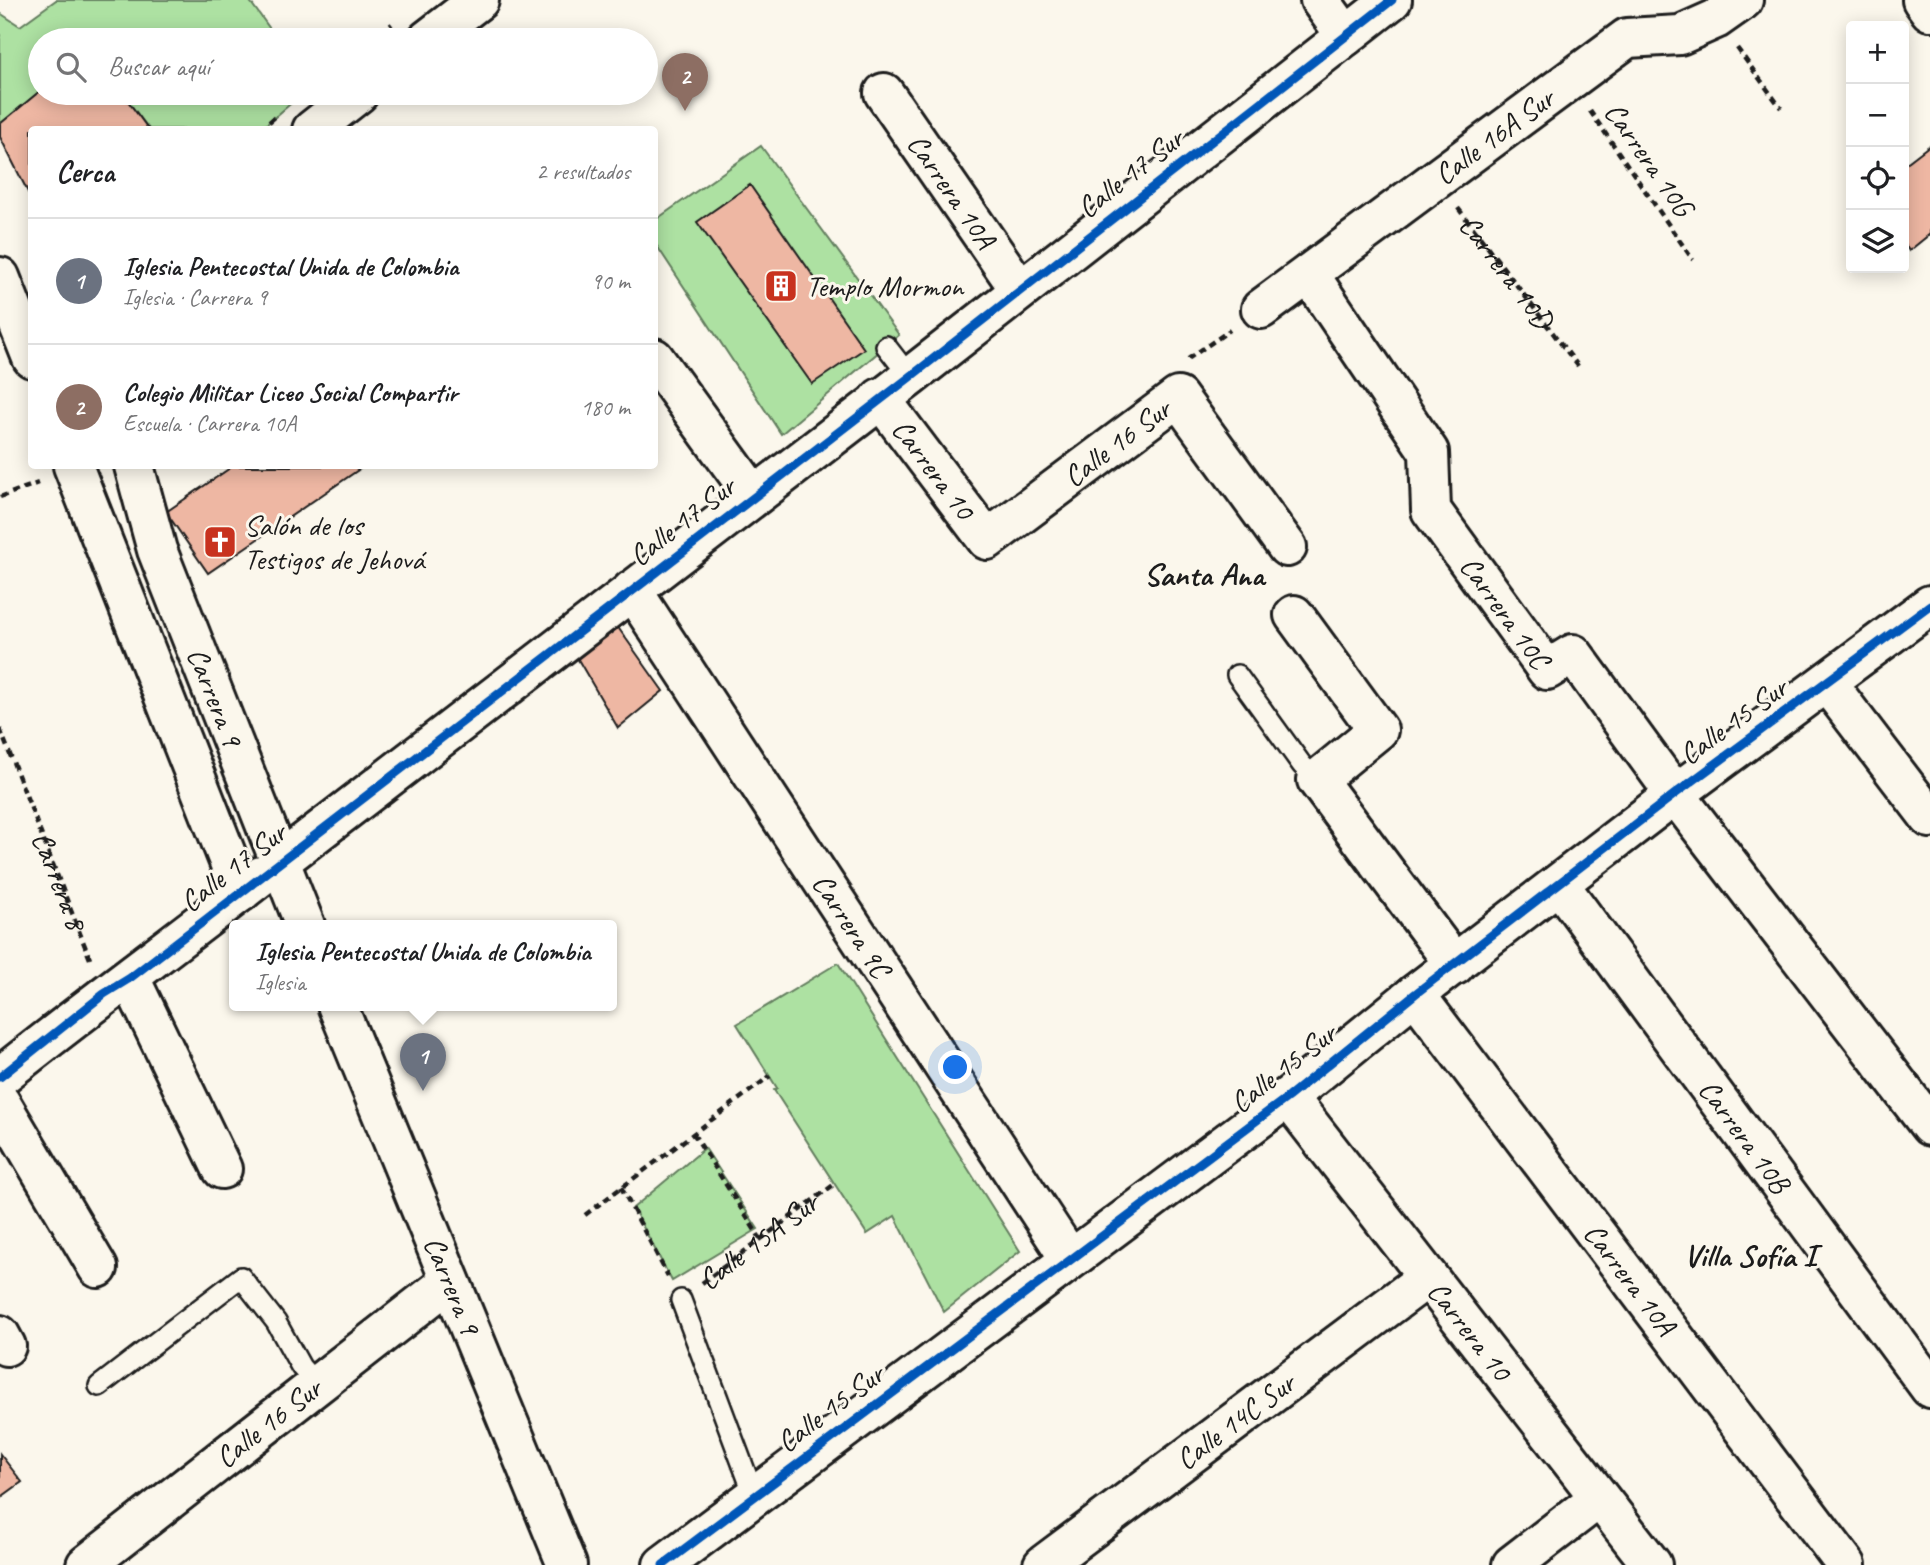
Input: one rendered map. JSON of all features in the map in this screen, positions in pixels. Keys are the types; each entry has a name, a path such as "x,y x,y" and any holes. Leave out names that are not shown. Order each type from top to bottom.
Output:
{"street":[{"path":"443,28 479,0"},
{"path":"1320,0 1346,36"},
{"name":"Calle 17 Sur","path":"0,1077 1392,0"},
{"path":"1922,0 1930,11"},
{"name":"Calle 16A Sur","path":"1261,309 1627,38 1680,35 1730,10"},
{"name":"Carrera 10A","path":"884,93 1020,290"},
{"path":"317,126 344,105"},
{"name":"Carrera 10C","path":"1309,274 1429,452 1431,510 1547,670 1573,654 1675,794 1930,1126"},
{"path":"0,277 28,348"},
{"path":"658,364 754,496"},
{"name":"Carrera 10","path":"895,387 987,540"},
{"path":"1178,397 1287,547"},
{"name":"Calle 16 Sur","path":"987,540 1178,397"},
{"name":"Carrera 9","path":"74,469 241,892"},
{"name":"Carrera 9","path":"135,469 157,550 303,920"},
{"name":"Carrera 9C","path":"632,590 1070,1259"},
{"name":"Calle 15 Sur","path":"663,1565 1288,1097 1415,994 1675,794 1930,605"},
{"path":"1294,614 1378,730 1317,780 1455,965"},
{"path":"1827,683 1930,818"},
{"name":"Carrera 10B","path":"1559,884 1930,1388"},
{"path":"117,986 222,1169"},
{"name":"Carrera 10A","path":"1415,994 1846,1565"},
{"name":"Carrera 9","path":"339,1011 567,1565"},
{"name":"Carrera 10","path":"1288,1097 1652,1565"},
{"path":"0,1102 98,1268"},
{"name":"Calle 14C Sur","path":"1043,1565 1428,1277"},
{"name":"Calle 16 Sur","path":"86,1565 449,1282"},
{"path":"1512,1565 1600,1498"}],"lane":[{"path":"886,346 895,387"},
{"path":"1237,675 1301,765 1317,780"},
{"path":"99,1386 241,1277 276,1322 300,1367 317,1385"},
{"path":"681,1300 754,1495"}],"path":[{"path":"1730,10 1781,108"},
{"path":"584,1215 770,1076"},
{"path":"693,1133 760,1238"},
{"path":"621,1187 681,1300"}],"green space":[{"path":"56,0 249,0 269,28 28,28 28,101 0,124 0,13 20,26"},
{"path":"131,105 289,105 265,126 147,126"},
{"path":"761,146 899,335 781,434 658,248 658,218"},
{"path":"838,963 1020,1251 944,1312 895,1216 867,1234 774,1090 777,1088 737,1024"},
{"path":"705,1148 758,1229 672,1281 633,1208"}],"building":[{"path":"28,101 28,105 131,105 146,126 28,126 28,192 0,137 0,124"},
{"path":"1930,145 1930,234 1909,251 1909,210 1909,161"},
{"name":"Templo Mormon","path":"750,185 864,349 812,384 697,222"},
{"name":"Salón de los Testigos de Jehová","path":"229,469 360,469 208,573 166,512"},
{"path":"617,626 663,691 618,728 576,656"},
{"path":"0,1454 22,1482 0,1498"}],"cycle path":[{"path":"0,1077 104,994 130,978 910,377 1392,0"},
{"path":"663,1565 1288,1097 1415,994 1675,794 1930,605"}],"place":[{"name":"Colegio Militar Liceo Social Compartir","path":"685,111"},
{"name":"Templo Mormon","path":"781,286"},
{"name":"Salón de los Testigos de Jehová","path":"220,542"},
{"name":"Iglesia Pentecostal Unida de Colombia","path":"423,1091"}],"district":[{"name":"Santa Ana","path":"1204,574"},
{"name":"Villa Sofía I","path":"1750,1255"}]}
